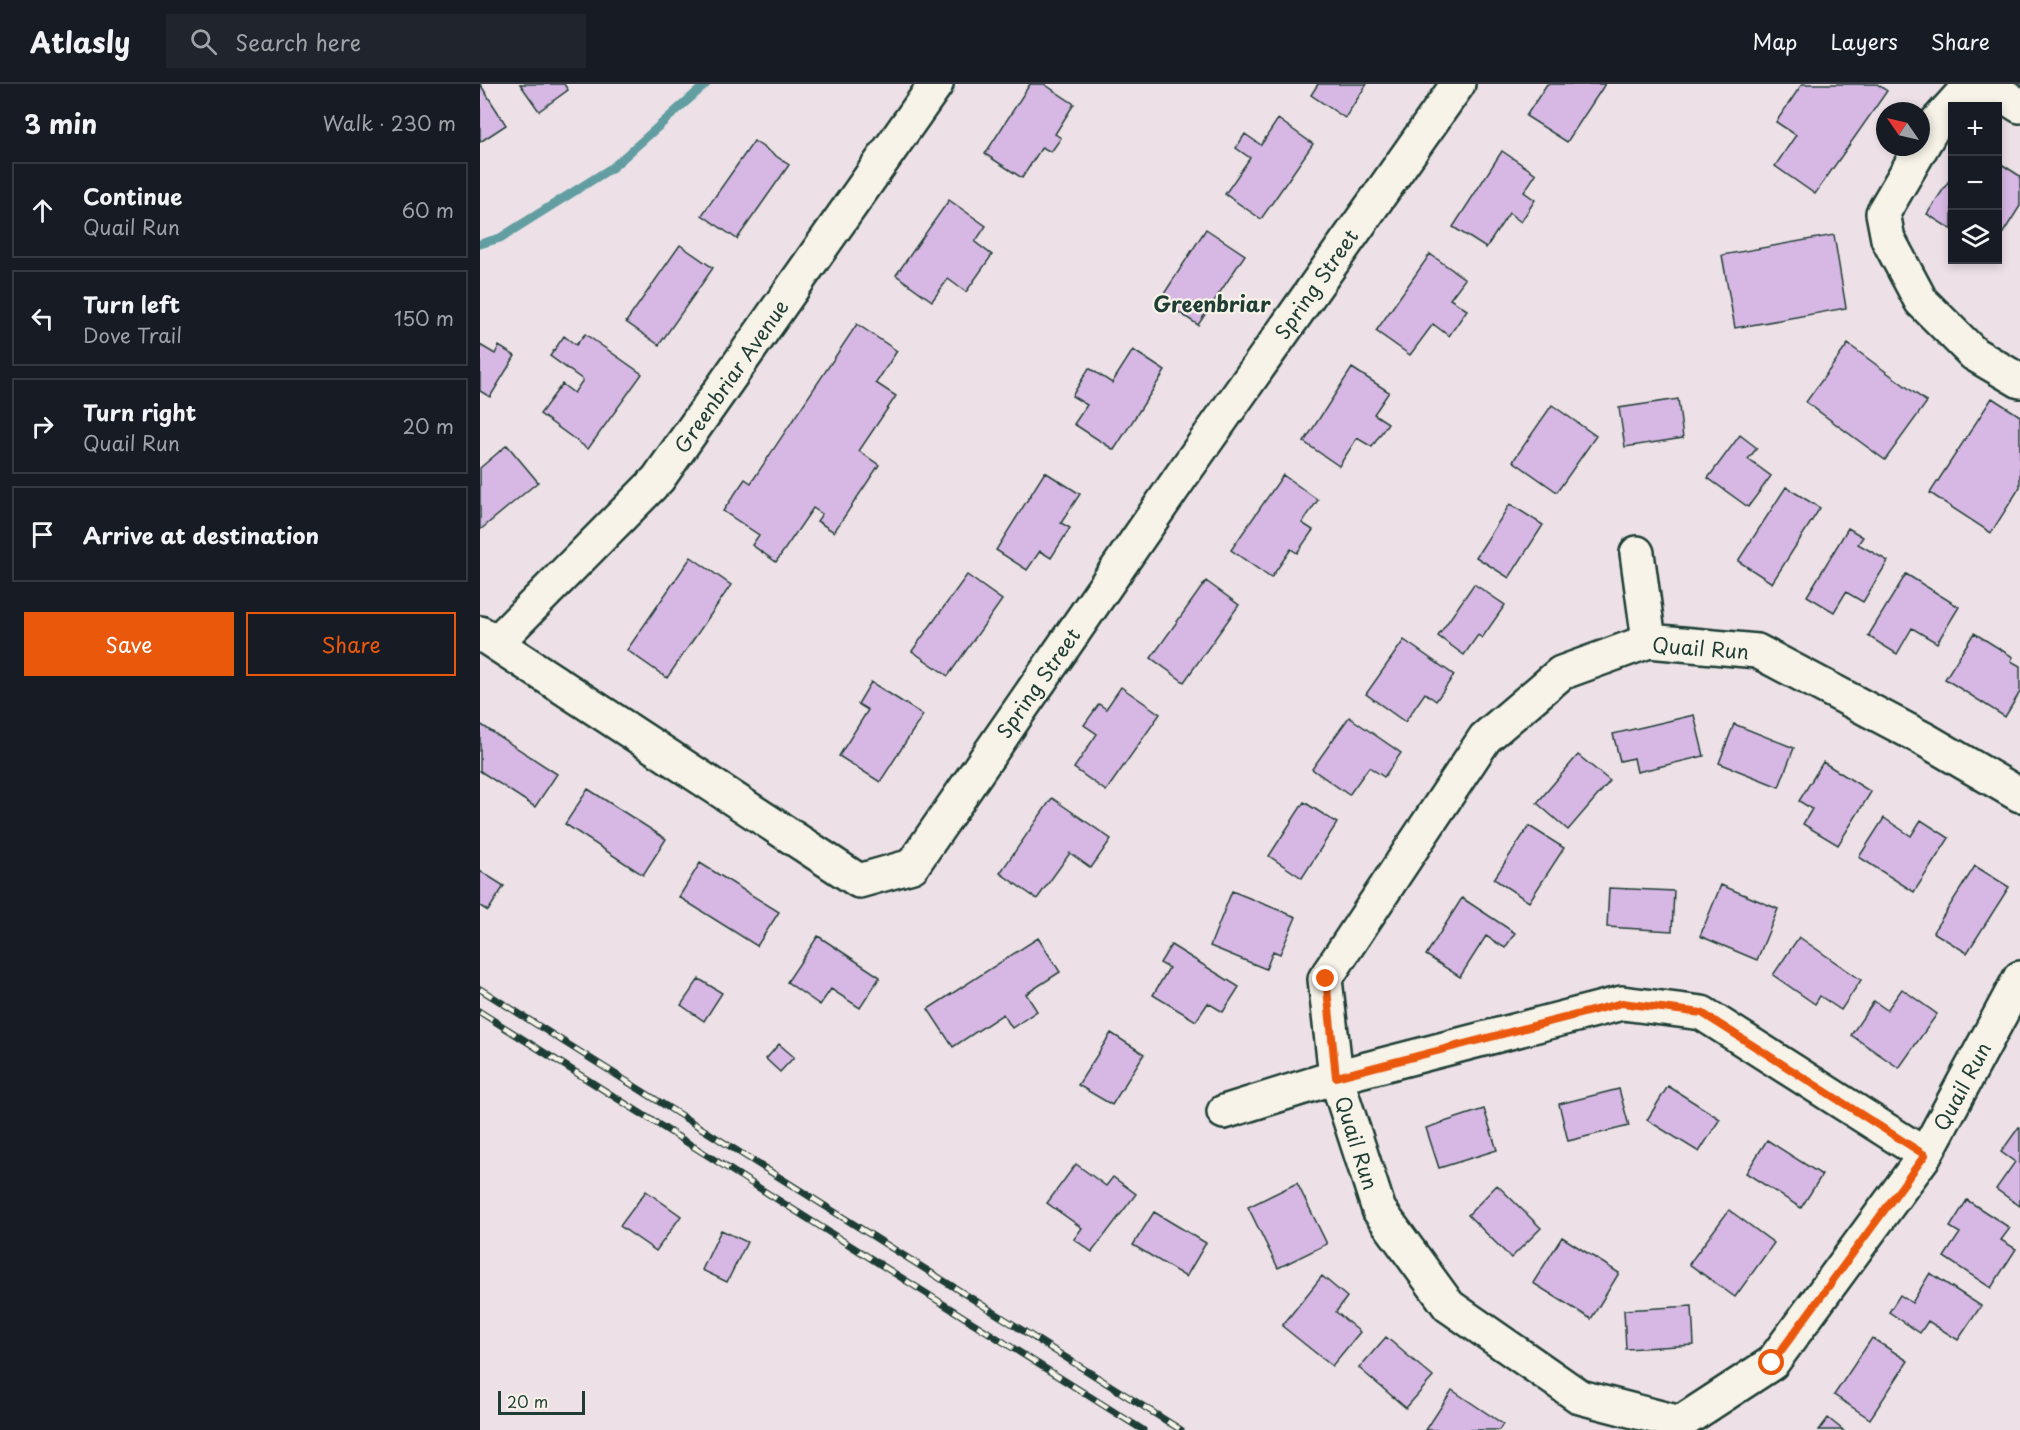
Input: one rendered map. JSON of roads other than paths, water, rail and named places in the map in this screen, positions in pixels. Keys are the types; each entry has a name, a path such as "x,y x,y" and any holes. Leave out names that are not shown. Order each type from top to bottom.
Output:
{"street":[{"name":"Greenbriar Avenue","path":"488,638 658,480 936,84"},
{"name":"Spring Street","path":"488,638 859,881 912,867 1182,475 1458,84"},
{"path":"2020,106 1996,91 1963,93 1935,124 1882,213 1888,239 1921,301 1974,354 2020,381"},
{"path":"1636,553 1649,641"},
{"name":"Quail Run","path":"2020,795 1924,739 1757,651 1649,641 1561,673 1485,738 1326,979 1336,1077 1378,1210 1449,1306 1580,1397 1680,1423 1772,1363 1925,1155 2020,978"},
{"path":"1224,1112 1336,1077 1622,1003 1702,1013 1925,1155"}],"waterway":[{"path":"480,244 500,238 613,167 706,84"}],"railway":[{"path":"480,989 1181,1430"},
{"path":"480,1012 1143,1430"}],"district":[{"name":"Greenbriar","path":"1212,303"}]}
